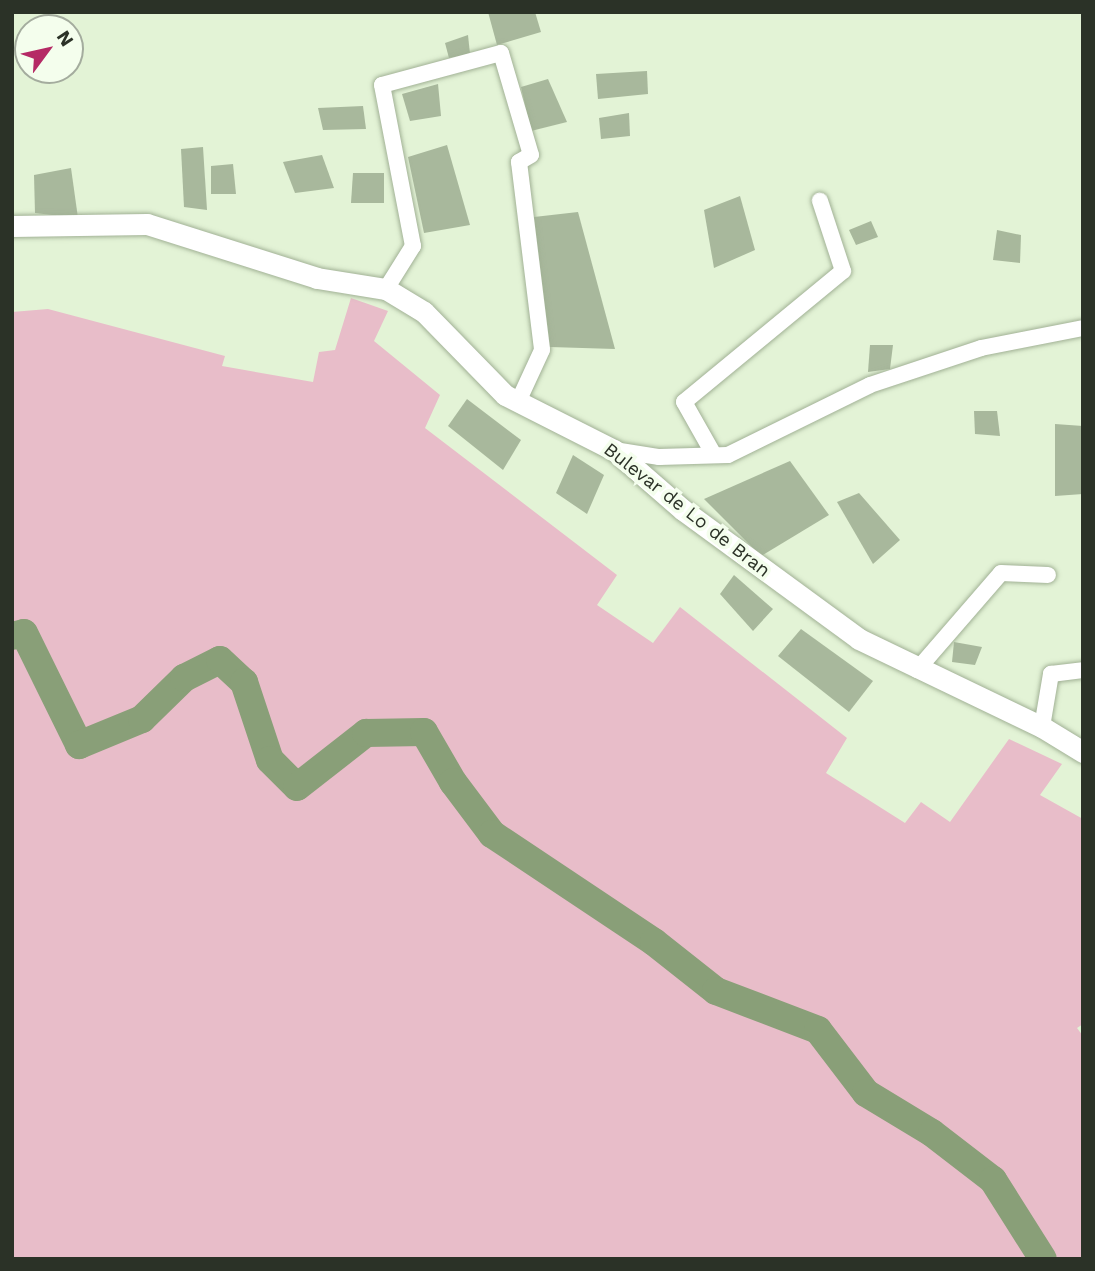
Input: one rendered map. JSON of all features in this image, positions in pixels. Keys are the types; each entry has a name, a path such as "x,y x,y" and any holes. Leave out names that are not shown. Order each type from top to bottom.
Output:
{"street":[{"path":"386,289 413,246 382,85 501,54 531,155 519,162 542,349 518,402"},
{"path":"714,455 684,402 843,271 820,201"},
{"name":"Bulevar de Lo de Bran","path":"12,226 147,224 306,274 386,289 424,312 505,396 614,450 759,567 859,639 917,670 1042,727 1083,752"},
{"path":"614,450 659,457 728,455 870,385 981,348 1083,328"},
{"path":"917,670 1002,573 1048,575"},
{"path":"1042,727 1051,674 1083,670"}],"shaded area":[{"path":"351,298 388,311 374,341 440,395 425,428 617,575 597,605 653,643 680,607 847,738 826,773 905,823 921,802 950,822 1009,739 1062,764 1040,795 1083,819 1083,1024 1077,1028 1083,1036 1083,1259 12,1259 12,312 48,309 225,356 222,366 313,382 319,352 335,350"}],"building":[{"path":"488,12 535,12 541,32 497,45"},
{"path":"468,35 470,54 449,58 445,43"},
{"path":"647,71 648,94 598,99 596,74"},
{"path":"548,79 567,122 531,131 521,87"},
{"path":"438,84 441,116 410,121 402,94"},
{"path":"363,106 366,129 323,130 318,108"},
{"path":"629,113 630,136 601,139 599,118"},
{"path":"447,145 470,225 424,233 408,157"},
{"path":"203,147 207,210 184,207 181,149"},
{"path":"322,155 334,188 295,193 283,162"},
{"path":"233,164 236,194 211,194 211,166"},
{"path":"71,168 78,218 35,213 34,175"},
{"path":"353,173 384,173 384,203 351,203"},
{"path":"740,196 755,250 714,268 704,210"},
{"path":"578,212 615,349 550,347 534,217"},
{"path":"871,221 878,237 856,245 849,230"},
{"path":"997,230 1021,235 1020,263 993,260"},
{"path":"870,345 893,345 890,369 868,372"},
{"path":"467,399 521,440 503,470 448,426"},
{"path":"974,411 997,411 1000,436 975,434"},
{"path":"1055,424 1083,426 1083,494 1055,496"},
{"path":"573,455 604,475 587,514 556,493"},
{"path":"790,461 829,515 761,556 704,499"},
{"path":"859,493 900,540 873,564 837,502"},
{"path":"734,575 773,609 753,631 720,594"},
{"path":"801,629 873,681 849,712 778,656"},
{"path":"954,642 982,647 975,665 952,662"}],"waterway":[{"path":"12,636 24,633 79,745 142,719 184,678 220,660 244,682 270,760 297,787 366,733 424,732 453,782 492,834 654,942 716,991 818,1030 866,1093 932,1133 993,1180 1043,1259"}]}
